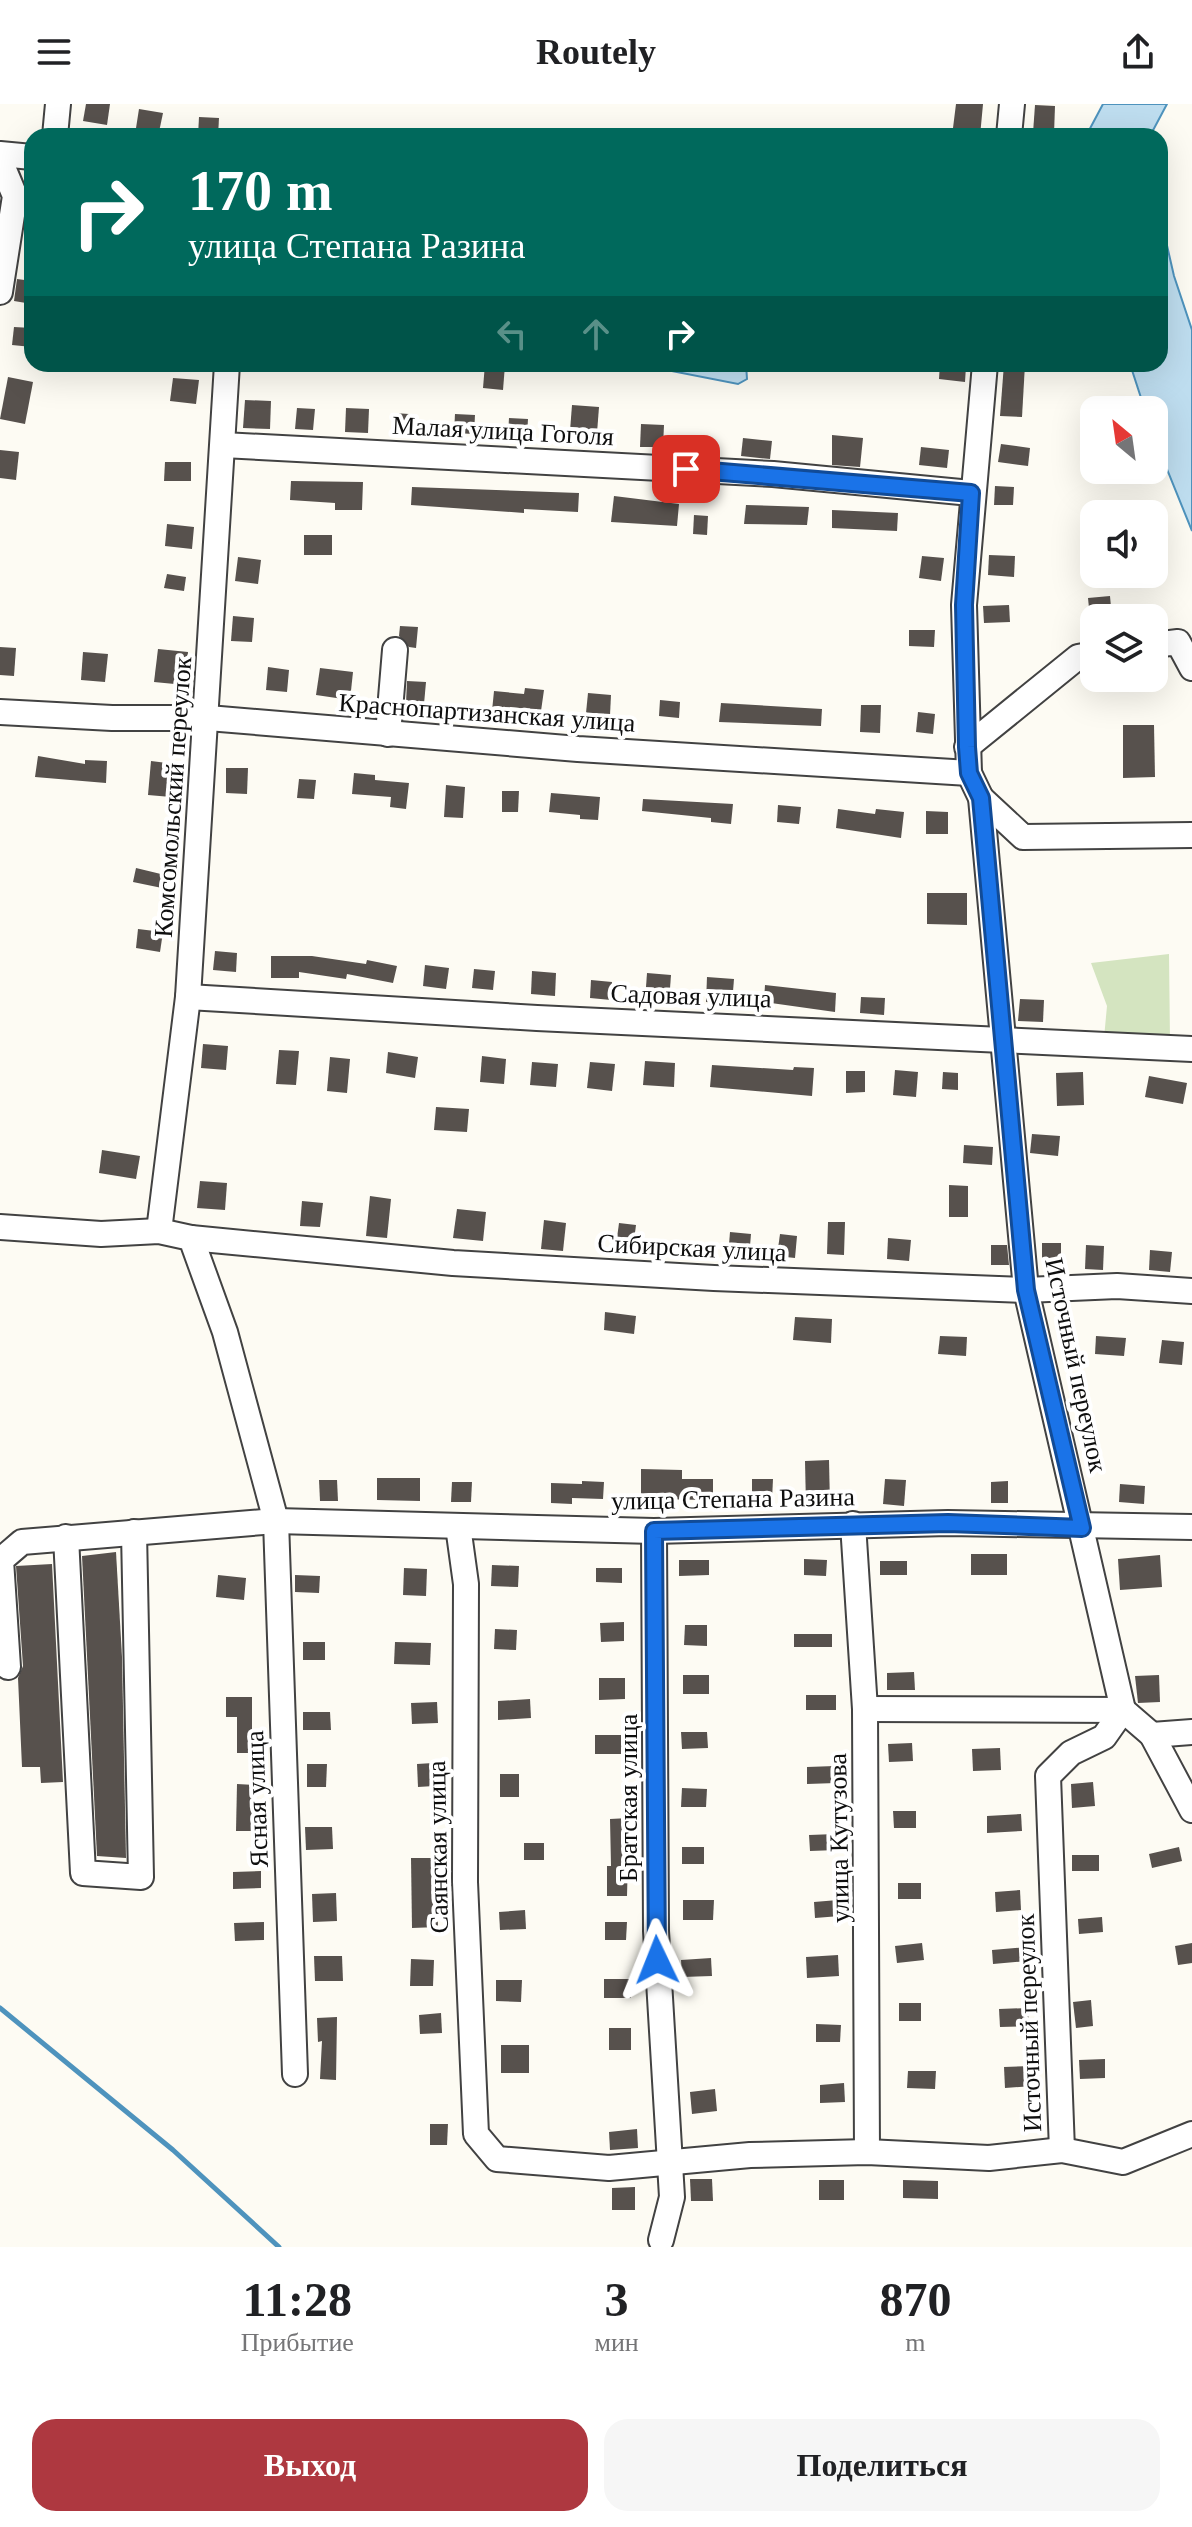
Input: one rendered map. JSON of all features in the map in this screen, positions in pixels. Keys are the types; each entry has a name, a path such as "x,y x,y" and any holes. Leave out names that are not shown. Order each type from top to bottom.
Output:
{"street":[{"path":"56,128 58,104"},
{"path":"1010,128 1012,104"},
{"path":"0,292 15,196 0,157 24,157"},
{"name":"Комсомольский переулок","path":"159,1231 188,997 208,718 227,372"},
{"name":"Источный переулок","path":"984,372 971,493 964,605 969,773 981,798 1026,1290 1123,1710 1104,1737 1071,1753 1048,1776 1062,2150"},
{"name":"Малая улица Гоголя","path":"223,445 773,474 971,493"},
{"path":"1168,643 1178,642 1192,668"},
{"path":"388,734 395,650"},
{"path":"967,747 1080,657"},
{"name":"Краснопартизанская улица","path":"0,712 112,718 208,718 388,734 969,773"},
{"path":"981,798 1023,837 1192,835"},
{"name":"Садовая улица","path":"188,997 537,1018 1192,1049"},
{"name":"Сибирская улица","path":"0,1227 101,1234 159,1231 191,1238 453,1263 714,1278 1026,1290 1117,1286 1192,1291"},
{"name":"Ясная улица","path":"191,1238 225,1332 269,1483 276,1521 295,2074"},
{"name":"улица Степана Разина","path":"8,1667 1,1560 22,1542 276,1521 654,1531 853,1524 1192,1527"},
{"name":"улица Кутузова","path":"853,1524 865,1709 867,2152"},
{"name":"Саянская улица","path":"458,1526 466,1584 465,1882 476,2134 497,2159 609,2168 670,2161"},
{"name":"Братская улица","path":"654,1531 656,1931 672,2197 661,2240"},
{"path":"66,1537 83,1873 141,1877 134,1532"},
{"path":"865,1709 1123,1710 1152,1735 1192,1810"},
{"path":"1152,1735 1192,1732"},
{"path":"670,2161 867,2152 989,2158 1062,2150 1123,2162 1192,2134"}],"green space":[{"path":"1169,954 1170,1041 1104,1038 1107,1006 1091,963"}],"water":[{"path":"1103,104 1167,104 1154,128 1090,128"},
{"path":"1168,250 1192,330 1192,531 1168,472 1168,396 1140,396 1133,372 1168,372"},
{"path":"677,372 747,372 747,379 738,384"}],"building":[{"path":"86,104 110,104 107,125 83,121"},
{"path":"956,104 983,104 981,128 953,128"},
{"path":"1035,105 1055,106 1054,128 1033,128"},
{"path":"139,109 163,113 160,128 136,128"},
{"path":"199,117 219,118 218,128 198,128"},
{"path":"17,279 24,280 24,303 14,301"},
{"path":"14,327 24,328 24,346 12,345"},
{"path":"484,372 504,372 503,390 483,388"},
{"path":"939,372 966,372 965,382 939,379"},
{"path":"1003,372 1025,372 1022,417 1000,416"},
{"path":"8,377 33,382 25,424 0,419"},
{"path":"173,378 199,380 196,404 170,401"},
{"path":"245,400 271,401 270,429 243,428"},
{"path":"572,405 599,407 597,433 570,431"},
{"path":"297,408 315,409 313,430 295,429"},
{"path":"346,408 369,409 368,433 345,432"},
{"path":"394,413 409,414 407,433 392,431"},
{"path":"455,414 475,415 474,434 454,433"},
{"path":"509,418 528,419 527,437 508,436"},
{"path":"641,424 664,425 663,447 640,447"},
{"path":"832,435 863,438 860,467 832,465"},
{"path":"743,438 772,441 770,459 741,456"},
{"path":"1001,444 1030,448 1028,466 998,462"},
{"path":"921,447 949,450 947,468 919,465"},
{"path":"0,450 19,452 16,480 0,478"},
{"path":"165,462 191,462 191,481 164,481"},
{"path":"291,481 363,482 362,510 335,510 335,503 290,500"},
{"path":"995,486 1014,487 1013,505 994,505"},
{"path":"412,487 579,493 578,512 524,509 524,513 411,505"},
{"path":"614,496 679,504 677,526 611,522"},
{"path":"746,505 809,507 807,525 744,524"},
{"path":"832,510 898,513 897,531 832,528"},
{"path":"694,515 708,516 707,535 693,534"},
{"path":"167,524 194,527 192,549 165,546"},
{"path":"304,535 332,535 332,555 304,555"},
{"path":"989,555 1015,556 1014,577 988,575"},
{"path":"922,556 944,558 941,581 919,578"},
{"path":"238,557 261,560 258,584 235,581"},
{"path":"167,574 186,577 184,591 164,588"},
{"path":"1110,596 1111,604 1089,604 1088,598"},
{"path":"1009,605 1010,622 984,623 983,606"},
{"path":"233,616 254,618 252,642 231,641"},
{"path":"400,626 418,627 416,648 409,647 399,636"},
{"path":"909,630 935,630 934,647 909,646"},
{"path":"0,647 16,648 14,676 0,675"},
{"path":"158,649 188,652 185,685 154,682"},
{"path":"83,652 108,654 105,682 81,680"},
{"path":"268,667 289,670 287,692 266,690"},
{"path":"320,668 353,672 350,700 316,695"},
{"path":"407,681 426,682 424,704 406,703"},
{"path":"525,688 544,690 541,711 510,707 509,713 492,711 494,691 524,694"},
{"path":"588,693 611,695 610,715 586,713"},
{"path":"660,700 680,702 679,718 659,716"},
{"path":"721,703 822,709 821,726 719,722"},
{"path":"861,705 881,705 880,733 860,732"},
{"path":"918,712 935,714 933,734 916,732"},
{"path":"1123,725 1154,725 1155,777 1123,778"},
{"path":"38,756 85,764 85,760 107,761 106,783 35,777"},
{"path":"151,761 175,764 171,797 148,795"},
{"path":"226,768 248,768 247,794 226,793"},
{"path":"354,773 375,775 375,780 409,783 406,809 390,807 391,797 352,794"},
{"path":"299,779 316,780 314,799 297,798"},
{"path":"446,785 465,787 463,818 444,817"},
{"path":"502,791 519,791 518,812 502,812"},
{"path":"551,793 600,797 598,820 549,812"},
{"path":"643,799 733,804 731,824 711,822 711,818 642,811"},
{"path":"778,805 801,807 799,824 777,822"},
{"path":"838,809 875,814 876,809 904,812 901,838 836,828"},
{"path":"926,811 948,812 948,834 926,834"},
{"path":"136,868 165,875 162,888 133,882"},
{"path":"927,893 967,893 967,925 927,924"},
{"path":"138,929 163,932 160,952 136,948"},
{"path":"215,951 237,953 236,972 213,970"},
{"path":"271,956 312,956 366,964 367,960 397,966 393,983 347,974 346,979 299,972 299,978 271,978"},
{"path":"425,965 449,968 446,989 423,986"},
{"path":"474,969 495,971 493,990 472,988"},
{"path":"532,971 556,973 555,996 531,994"},
{"path":"647,973 671,975 669,1002 645,1001"},
{"path":"707,977 734,979 732,1004 706,1002"},
{"path":"591,980 612,982 611,1000 590,998"},
{"path":"765,985 836,993 835,1012 764,1002"},
{"path":"861,997 885,998 884,1015 860,1013"},
{"path":"1020,999 1044,1000 1043,1022 1018,1021"},
{"path":"203,1044 228,1046 226,1070 201,1068"},
{"path":"279,1050 299,1051 296,1085 276,1084"},
{"path":"388,1052 418,1057 415,1078 386,1073"},
{"path":"482,1056 506,1059 504,1084 480,1082"},
{"path":"330,1057 350,1059 347,1093 327,1091"},
{"path":"645,1061 675,1063 674,1087 643,1085"},
{"path":"532,1062 558,1064 556,1087 530,1085"},
{"path":"590,1062 615,1064 612,1091 587,1088"},
{"path":"712,1065 793,1070 794,1067 814,1068 812,1096 710,1087"},
{"path":"895,1070 918,1072 916,1097 893,1095"},
{"path":"846,1071 865,1071 865,1092 846,1093"},
{"path":"943,1072 958,1073 958,1090 942,1089"},
{"path":"1083,1072 1084,1105 1057,1106 1056,1073"},
{"path":"1149,1076 1187,1083 1183,1104 1145,1097"},
{"path":"436,1107 469,1109 467,1132 434,1130"},
{"path":"1032,1134 1060,1136 1058,1156 1030,1153"},
{"path":"964,1145 993,1147 992,1165 963,1163"},
{"path":"102,1150 140,1156 136,1179 99,1173"},
{"path":"200,1181 227,1183 225,1210 197,1208"},
{"path":"949,1185 968,1186 968,1217 949,1217"},
{"path":"370,1196 391,1199 387,1238 366,1236"},
{"path":"302,1201 323,1203 320,1227 300,1226"},
{"path":"457,1209 486,1212 483,1241 453,1238"},
{"path":"544,1220 566,1223 563,1251 541,1249"},
{"path":"828,1222 845,1222 844,1255 827,1254"},
{"path":"619,1223 636,1225 633,1248 616,1246"},
{"path":"730,1232 751,1234 749,1258 728,1257"},
{"path":"780,1234 797,1236 795,1258 777,1256"},
{"path":"888,1238 911,1240 909,1261 887,1259"},
{"path":"1042,1243 1061,1243 1061,1264 1042,1264"},
{"path":"991,1245 1007,1245 1009,1265 991,1265"},
{"path":"1086,1245 1104,1246 1103,1270 1085,1269"},
{"path":"1150,1250 1172,1252 1170,1272 1149,1270"},
{"path":"605,1312 636,1316 634,1334 604,1330"},
{"path":"795,1317 832,1319 831,1343 793,1340"},
{"path":"940,1336 967,1337 966,1356 938,1354"},
{"path":"1096,1336 1126,1338 1124,1356 1095,1354"},
{"path":"1162,1340 1184,1342 1182,1365 1159,1363"},
{"path":"829,1460 830,1505 806,1506 805,1461"},
{"path":"641,1469 682,1470 682,1479 713,1479 713,1500 641,1499"},
{"path":"377,1478 420,1478 420,1501 377,1500"},
{"path":"752,1479 773,1479 772,1500 752,1499"},
{"path":"885,1479 906,1480 904,1506 883,1504"},
{"path":"319,1480 337,1480 338,1501 320,1501"},
{"path":"582,1481 604,1482 603,1499 572,1498 572,1504 551,1503 551,1483 582,1484"},
{"path":"1008,1481 1008,1503 991,1503 991,1482"},
{"path":"452,1482 472,1482 471,1502 451,1502"},
{"path":"1120,1484 1145,1486 1144,1504 1119,1502"},
{"path":"116,1552 122,1657 126,1858 97,1856 82,1556"},
{"path":"971,1554 1007,1554 1007,1575 971,1575"},
{"path":"1160,1555 1162,1587 1120,1590 1118,1559"},
{"path":"804,1559 827,1560 826,1576 804,1575"},
{"path":"679,1560 709,1560 709,1575 679,1576"},
{"path":"880,1561 907,1561 907,1575 880,1575"},
{"path":"52,1564 63,1782 41,1783 40,1767 22,1767 18,1678 23,1666 16,1566"},
{"path":"492,1565 519,1566 518,1587 491,1586"},
{"path":"404,1568 427,1569 426,1596 403,1595"},
{"path":"596,1568 622,1568 622,1583 596,1582"},
{"path":"218,1575 246,1578 244,1600 216,1597"},
{"path":"295,1575 320,1576 319,1593 295,1592"},
{"path":"624,1622 624,1641 601,1642 600,1623"},
{"path":"685,1625 707,1625 707,1646 684,1645"},
{"path":"495,1629 517,1630 516,1650 494,1649"},
{"path":"794,1634 832,1634 832,1647 794,1647"},
{"path":"303,1642 325,1642 325,1660 303,1660"},
{"path":"395,1642 431,1643 430,1665 394,1664"},
{"path":"914,1672 915,1690 887,1690 887,1673"},
{"path":"683,1675 709,1675 709,1694 683,1694"},
{"path":"1159,1675 1160,1702 1138,1703 1135,1676"},
{"path":"599,1678 625,1678 625,1699 599,1700"},
{"path":"806,1695 836,1695 836,1710 806,1710"},
{"path":"226,1697 252,1697 252,1737 256,1737 256,1753 237,1753 237,1717 226,1717"},
{"path":"530,1699 531,1718 498,1720 498,1701"},
{"path":"437,1702 438,1723 412,1724 411,1703"},
{"path":"303,1712 330,1712 331,1730 303,1730"},
{"path":"681,1732 707,1732 708,1748 682,1749"},
{"path":"595,1735 626,1735 626,1754 595,1754"},
{"path":"912,1743 913,1761 889,1762 888,1744"},
{"path":"1000,1748 1001,1770 973,1771 972,1749"},
{"path":"433,1763 434,1786 418,1787 417,1764"},
{"path":"307,1764 327,1764 326,1787 307,1787"},
{"path":"835,1766 836,1783 807,1784 807,1767"},
{"path":"500,1774 519,1774 519,1797 500,1797"},
{"path":"1093,1782 1095,1806 1072,1808 1071,1784"},
{"path":"237,1784 255,1785 255,1831 236,1831"},
{"path":"682,1788 707,1789 706,1807 681,1807"},
{"path":"893,1811 916,1811 916,1828 894,1828"},
{"path":"1021,1814 1022,1831 987,1833 987,1816"},
{"path":"629,1818 627,1896 607,1896 607,1866 611,1866 610,1819"},
{"path":"305,1827 332,1827 333,1849 306,1850"},
{"path":"836,1834 837,1850 810,1851 809,1835"},
{"path":"524,1843 544,1843 544,1860 524,1860"},
{"path":"682,1847 704,1847 704,1864 682,1864"},
{"path":"1179,1847 1182,1861 1152,1868 1149,1854"},
{"path":"1072,1855 1099,1855 1099,1871 1072,1871"},
{"path":"411,1858 436,1858 438,1927 412,1928"},
{"path":"261,1871 261,1888 233,1889 233,1872"},
{"path":"898,1883 921,1883 921,1899 898,1899"},
{"path":"1020,1890 1021,1910 996,1912 995,1892"},
{"path":"336,1893 337,1921 313,1922 312,1894"},
{"path":"683,1900 714,1900 713,1920 683,1920"},
{"path":"838,1900 840,1916 815,1918 814,1902"},
{"path":"525,1910 526,1929 500,1930 499,1912"},
{"path":"1102,1917 1103,1932 1079,1934 1078,1919"},
{"path":"264,1922 264,1940 235,1941 234,1923"},
{"path":"605,1922 627,1922 626,1940 605,1940"},
{"path":"922,1943 924,1960 897,1963 895,1946"},
{"path":"1192,1943 1192,1963 1178,1965 1175,1946"},
{"path":"1027,1947 1028,1961 993,1964 992,1950"},
{"path":"838,1955 839,1976 807,1978 806,1957"},
{"path":"314,1956 342,1956 343,1981 315,1981"},
{"path":"711,1958 712,1976 682,1977 681,1960"},
{"path":"411,1959 434,1960 433,1986 410,1986"},
{"path":"604,1979 631,1979 631,1998 604,1998"},
{"path":"496,1980 522,1980 521,2002 496,2001"},
{"path":"1091,2000 1093,2026 1076,2028 1073,2002"},
{"path":"899,2003 921,2003 921,2021 899,2021"},
{"path":"1028,2008 1029,2026 1000,2027 999,2009"},
{"path":"441,2013 442,2033 420,2034 419,2015"},
{"path":"337,2017 336,2080 320,2079 322,2041 318,2042 317,2018"},
{"path":"816,2024 841,2025 840,2042 816,2042"},
{"path":"609,2028 631,2028 631,2050 609,2050"},
{"path":"501,2045 529,2045 529,2073 501,2073"},
{"path":"1105,2059 1105,2078 1080,2079 1079,2060"},
{"path":"1032,2066 1033,2086 1005,2088 1004,2067"},
{"path":"908,2071 936,2071 935,2089 907,2088"},
{"path":"844,2083 845,2102 820,2103 820,2085"},
{"path":"715,2089 717,2111 692,2114 690,2092"},
{"path":"430,2124 448,2124 447,2145 430,2145"},
{"path":"637,2129 638,2148 610,2150 609,2132"},
{"path":"690,2179 712,2179 713,2201 691,2201"},
{"path":"819,2180 844,2180 844,2200 819,2200"},
{"path":"903,2180 938,2181 938,2199 903,2198"},
{"path":"635,2187 635,2210 612,2210 612,2188"}],"waterway":[{"path":"0,2008 173,2150 279,2247"}],"route":[{"path":"657,1960 654,1531 948,1523 1082,1528 1026,1290 981,798 969,773 964,605 971,493 686,469"}]}
